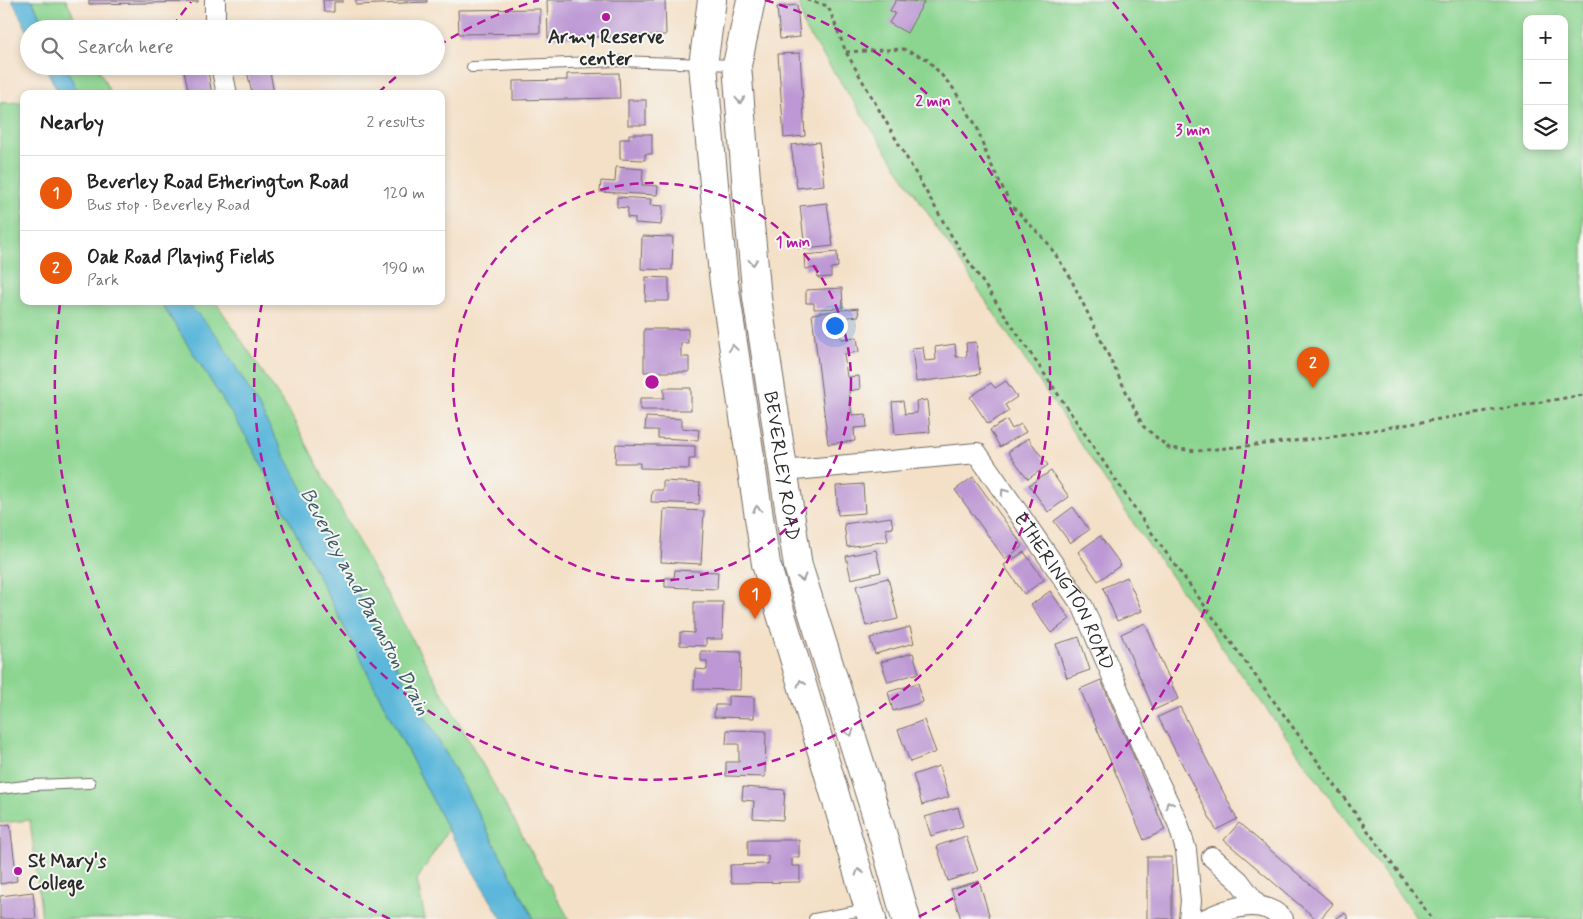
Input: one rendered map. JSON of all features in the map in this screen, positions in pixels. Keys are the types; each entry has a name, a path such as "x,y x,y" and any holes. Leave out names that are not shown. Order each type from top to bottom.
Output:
{"main road":[{"name":"BEVERLEY ROAD","path":"712,0 703,65 716,206 724,283 766,564 871,914"},
{"name":"BEVERLEY ROAD","path":"751,0 737,65 748,204 757,298 798,566 883,836 906,919"},
{"path":"716,206 748,204"},
{"path":"742,403 773,399"},
{"path":"763,545 794,538"}],"street":[{"path":"215,0 215,20"},
{"path":"223,75 226,90"},
{"name":"ETHERINGTON ROAD","path":"784,471 977,453 1083,607 1148,760 1178,824 1186,850 1190,910"},
{"path":"1212,857 1239,881 1257,905"},
{"path":"1190,910 1224,910 1257,905 1274,909 1283,919"},
{"path":"1206,919 1224,910"}],"lane":[{"path":"472,67 617,61 737,65"},
{"path":"0,789 33,785 90,783"},
{"path":"814,919 871,914"}],"path":[{"path":"807,0 828,6 846,52 951,235 1140,516 1432,919"},
{"path":"846,52 903,49 927,59 954,88 977,127 987,156 1012,205 1047,242 1069,275 1143,426 1169,448 1197,452 1332,437 1583,395"}],"green space":[{"path":"32,0 66,0 76,20 42,20"},
{"path":"799,0 1583,0 1583,919 1417,919 1138,530 804,27"},
{"path":"70,75 102,75 109,90 77,90"},
{"path":"20,102 20,305 163,305 249,441 448,830 417,880 425,919 42,919 30,820 0,823 0,103"},
{"path":"187,305 218,305 290,413 368,560 569,919 534,919 458,775"}],"water":[{"path":"12,0 32,0 42,20 22,20"},
{"path":"50,75 70,75 77,90 57,90"},
{"path":"163,305 190,305 218,337 257,403 387,649 458,775 534,919 502,919 448,830 249,441"}],"building":[{"path":"89,0 198,0 198,2 89,4"},
{"path":"323,0 343,0 343,2 334,2 334,12 324,12"},
{"path":"356,0 427,0 427,2 356,5"},
{"name":"Army Reserve center","path":"547,0 665,0 666,35 548,38"},
{"path":"896,0 924,2 907,33 889,23 895,13 890,11"},
{"path":"797,5 800,37 780,39 777,7"},
{"path":"540,9 540,33 459,34 458,10"},
{"path":"800,53 805,136 784,138 778,54"},
{"path":"619,73 620,98 513,100 513,81 567,80 567,74"},
{"path":"185,75 209,75 211,90 188,90"},
{"path":"248,75 271,75 273,90 251,90"},
{"path":"628,100 646,100 646,125 628,125"},
{"path":"629,134 652,134 652,154 645,154 645,160 620,159 620,139 629,139"},
{"path":"819,142 824,185 797,188 791,145"},
{"path":"616,167 643,169 642,185 658,186 657,195 600,192 601,181 615,182"},
{"path":"617,197 651,199 650,205 663,206 661,225 635,223 635,218 627,217 628,208 617,207"},
{"path":"827,203 833,246 805,249 800,206"},
{"path":"642,236 673,237 672,270 641,269"},
{"path":"837,252 838,267 831,268 831,277 818,278 817,268 805,269 804,255"},
{"path":"646,277 669,278 669,301 645,301"},
{"path":"842,288 843,308 814,309 814,303 806,303 806,290"},
{"path":"858,308 859,316 839,318 841,339 857,337 859,352 844,354 847,377 859,376 860,389 849,391 852,415 866,414 867,427 854,428 855,441 828,444 812,314"},
{"path":"644,329 688,329 688,343 681,343 681,357 689,357 689,372 644,372"},
{"path":"976,342 980,374 916,382 912,348 923,347 925,361 936,360 935,347 955,344 956,357 962,357 967,356 966,343"},
{"path":"1006,381 1017,397 1005,405 1009,411 988,424 970,397 991,383 995,388"},
{"path":"664,388 691,388 691,410 640,410 640,398 664,398"},
{"path":"927,400 930,432 895,435 892,402 903,401 905,414 917,413 916,401"},
{"path":"646,417 682,419 682,428 699,430 698,440 658,438 658,430 645,430"},
{"path":"1007,420 1012,429 1021,424 1026,432 1000,447 990,430"},
{"path":"1028,438 1048,465 1028,479 1008,452"},
{"path":"616,444 695,446 695,459 689,459 689,469 640,468 640,463 615,463"},
{"path":"1051,471 1069,497 1048,512 1029,485"},
{"path":"973,477 1023,546 1005,559 955,490"},
{"path":"663,481 700,483 699,504 651,502 652,490 663,490"},
{"path":"863,484 865,513 838,515 836,486"},
{"path":"1073,507 1089,530 1070,543 1054,521"},
{"path":"664,509 704,511 701,564 661,562"},
{"path":"891,517 893,528 886,529 888,541 847,547 844,524"},
{"path":"1100,536 1121,565 1098,581 1078,552"},
{"path":"876,550 881,572 851,579 846,556"},
{"path":"1024,552 1044,580 1024,594 1004,565"},
{"path":"675,570 718,572 717,589 665,587 665,578 674,578"},
{"path":"1127,577 1142,611 1117,621 1103,588"},
{"path":"888,578 898,619 866,626 856,586"},
{"path":"1050,591 1070,619 1051,633 1031,605"},
{"path":"694,602 723,602 722,639 706,639 706,646 680,645 680,632 694,633"},
{"path":"1145,623 1178,699 1154,710 1121,634"},
{"path":"910,627 914,643 875,654 870,638"},
{"path":"1079,637 1090,670 1067,678 1056,644"},
{"path":"701,651 741,652 740,690 694,689 695,669 707,670 707,661 701,661"},
{"path":"913,653 919,673 888,682 881,662"},
{"path":"1101,680 1165,830 1144,840 1080,689"},
{"path":"918,683 923,702 893,711 888,692"},
{"path":"728,696 754,697 754,718 714,717 715,705 728,705"},
{"path":"1180,707 1237,819 1216,830 1158,717"},
{"path":"924,720 936,752 910,762 898,730"},
{"path":"727,730 766,731 765,777 726,776 726,762 739,762 739,744 726,744"},
{"path":"939,766 949,797 922,805 913,775"},
{"path":"743,787 785,790 783,820 753,818 754,801 742,800"},
{"path":"958,807 963,826 931,836 925,817"},
{"path":"1239,823 1333,904 1320,919 1316,919 1224,840"},
{"path":"10,824 17,881 0,884 0,826"},
{"path":"966,836 978,871 948,881 937,846"},
{"path":"748,840 799,840 799,857 792,857 792,866 800,866 800,882 731,883 730,865 768,864 768,856 748,856"},
{"path":"1147,857 1172,857 1172,919 1147,919"},
{"path":"979,881 990,918 961,919 951,889"},
{"path":"33,892 36,919 0,919 0,896"},
{"path":"1345,913 1349,919 1335,919"}],"place":[{"name":"Army Reserve center","path":"606,17"},
{"name":"Oak Road Playing Fields","path":"1313,388"},
{"name":"Beverley Road Etherington Road","path":"755,619"},
{"name":"St Mary's College","path":"18,871"}],"water label":[{"name":"Beverley and Barmston Drain","path":"366,601"}]}
